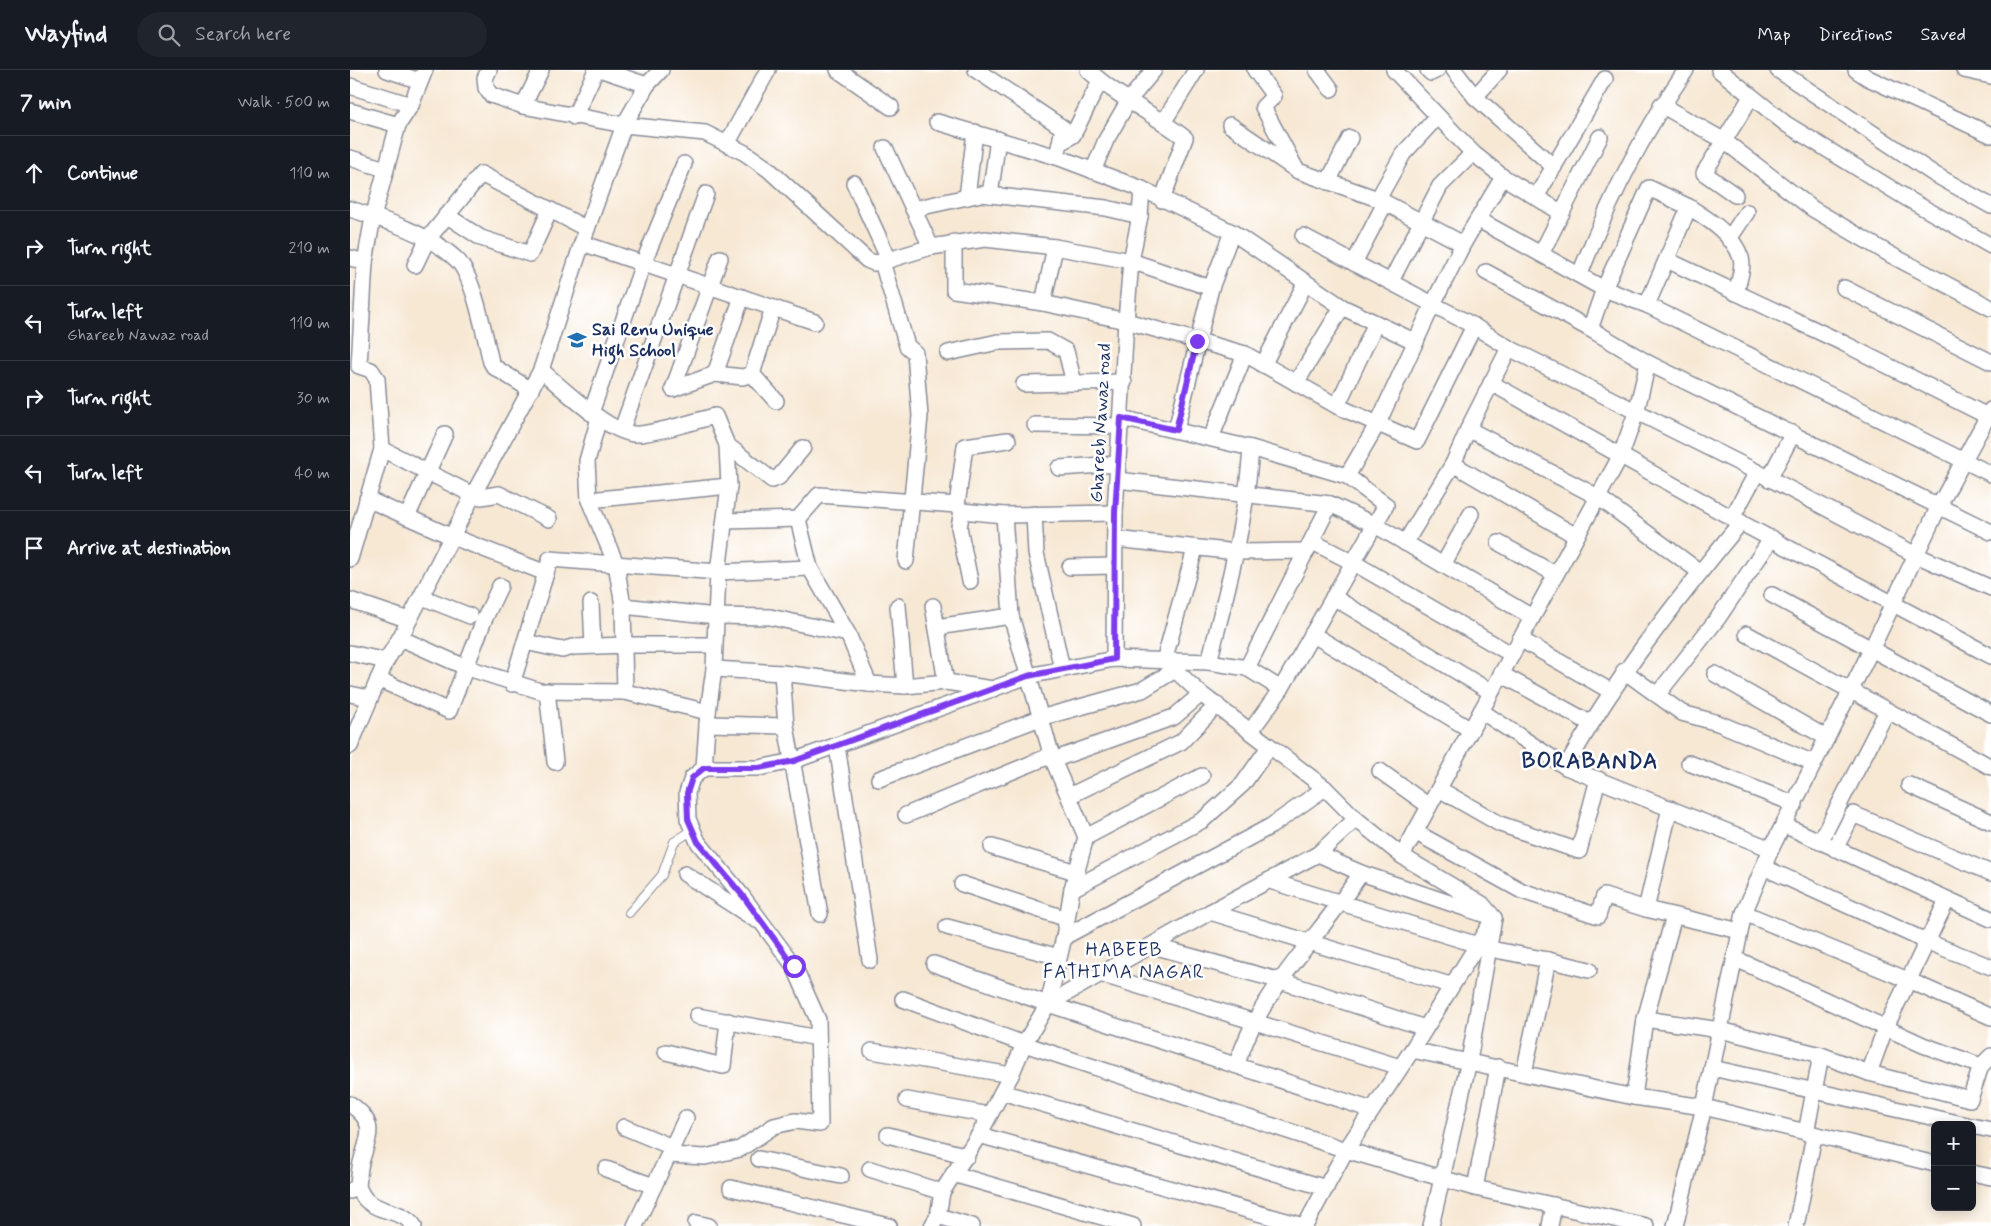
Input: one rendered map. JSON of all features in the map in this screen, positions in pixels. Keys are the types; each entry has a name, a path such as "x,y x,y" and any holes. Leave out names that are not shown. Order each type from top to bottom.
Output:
{"street":[{"path":"350,558 382,449 377,379 371,370 354,365 357,260 373,216 398,125 411,105 423,76 387,70"},
{"path":"489,70 485,78 486,88 492,94 523,106 624,125 704,133 727,144 768,169 868,260 874,263 930,247 954,242 986,239 1055,247 1131,261 1211,288"},
{"path":"523,106 541,70"},
{"path":"574,117 596,70"},
{"path":"602,70 647,85"},
{"path":"350,746 386,662 541,370 624,125 647,85 661,70"},
{"path":"727,144 768,70"},
{"path":"838,70 891,107"},
{"path":"976,70 1063,128 1058,150"},
{"path":"1088,70 1100,81 1164,121 1185,138 1162,200"},
{"path":"1093,171 1106,140 1128,100 1154,70"},
{"path":"1164,121 1196,70"},
{"path":"1255,70 1274,96 1263,107 1298,171"},
{"path":"1317,70 1331,89"},
{"path":"1394,70 1473,153 1503,177 1562,213"},
{"path":"1428,70 1431,73 1437,70"},
{"path":"1454,70 1475,97 1554,167"},
{"path":"1475,97 1499,70"},
{"path":"1580,274 1605,210 1662,106 1686,70"},
{"path":"1719,70 1794,129 1908,199 1991,246"},
{"path":"1778,70 1934,174 1991,206"},
{"path":"1856,70 1868,78 1991,134"},
{"path":"1964,70 1991,76"},
{"path":"1536,197 1605,79"},
{"path":"1058,150 1073,135 1100,81"},
{"path":"350,86 411,105"},
{"path":"1735,195 1704,172 1751,97"},
{"path":"1662,106 1723,140 1813,209 1891,255 1991,308"},
{"path":"350,111 398,125"},
{"path":"1354,263 1403,154 1437,117"},
{"path":"937,122 998,139 1058,150 1093,171 1142,189 1232,232 1305,284 1342,307 1416,342"},
{"path":"1230,125 1298,171 1381,201 1463,244"},
{"path":"967,197 975,132"},
{"path":"1541,254 1600,137"},
{"path":"1328,182 1350,138"},
{"path":"990,195 998,139"},
{"path":"885,148 930,247"},
{"path":"1391,281 1440,186 1473,153"},
{"path":"350,158 385,169"},
{"path":"625,692 625,645 616,564 589,500 587,461 595,416 643,264 684,164"},
{"path":"415,265 428,240 446,215 481,174 550,210 585,236 643,264 815,322"},
{"path":"1347,476 1378,423 1463,244 1503,177"},
{"path":"854,183 885,261 907,346 915,353 920,416 906,561"},
{"path":"1590,329 1604,288 1648,188 1689,207 1712,222 1729,239 1741,259 1736,292"},
{"name":"Ghareeb Nawaz road","path":"1114,659 1114,539 1126,321 1131,261 1140,216 1142,189"},
{"path":"622,429 706,194"},
{"path":"913,209 967,197 990,195 1106,208 1140,216"},
{"path":"1646,305 1689,207"},
{"path":"350,209 373,216 428,240 459,261 478,306 491,362 494,367 531,390"},
{"path":"446,215 472,234 528,254 532,252 550,210"},
{"path":"1729,239 1747,212"},
{"path":"1479,220 1604,288 1646,305 1991,474"},
{"path":"1176,430 1211,288 1232,232"},
{"path":"1303,236 1474,326 1509,348 1636,413 1916,555 1991,588"},
{"path":"954,242 954,290 1043,303 1126,321 1245,354 1337,406 1417,441 1474,326"},
{"path":"1043,303 1055,247"},
{"path":"720,258 673,389 715,374 743,377 752,374"},
{"path":"1667,260 1990,415 1938,506 1871,650 1771,849 1744,914 1704,1107 1675,1226"},
{"path":"1486,272 1648,363 1991,532"},
{"path":"1262,365 1305,284"},
{"path":"1844,288 1991,362"},
{"path":"715,374 742,297"},
{"path":"1296,383 1342,307"},
{"path":"752,374 773,308"},
{"path":"1337,406 1376,323"},
{"path":"948,353 998,342 1048,341 1066,351 1074,383"},
{"path":"1405,543 1453,464 1468,428 1509,348"},
{"path":"1211,438 1245,354"},
{"path":"1402,856 1621,455 1636,413 1648,363"},
{"path":"541,370 595,416 622,429 638,434 715,416 727,445 729,486 718,572 714,669 707,718 704,768"},
{"path":"752,374 776,401"},
{"path":"1024,384 1124,382"},
{"path":"1491,382 1737,520 1991,656"},
{"path":"1035,425 1121,422 1176,430 1251,448 1347,476 1386,505 1281,689 1250,732"},
{"path":"1468,428 1598,497 1700,572"},
{"path":"1566,766 1590,723 1624,671 1700,572 1737,520 1763,476 1793,433"},
{"path":"407,517 445,434"},
{"path":"970,581 959,527 965,446 1008,440"},
{"path":"727,445 772,480 779,477 803,448"},
{"path":"1209,662 1237,552 1248,494 1251,448"},
{"path":"382,449 473,495 481,497 499,494 549,519"},
{"path":"1059,468 1118,464"},
{"path":"1453,464 1576,536"},
{"path":"1117,480 1330,504 1375,525 1532,617"},
{"path":"589,500 729,486"},
{"path":"725,521 798,519 819,495 912,500 1004,515 1115,513"},
{"path":"367,499 546,573"},
{"path":"1247,668 1330,504"},
{"path":"1034,514 1036,553 1062,669"},
{"path":"1443,565 1470,514"},
{"path":"972,1226 935,1221 942,1192 979,1135 1011,1075 1024,1044 1048,1004 1064,937 1072,889 1086,837 1052,758 1012,616 1004,515"},
{"path":"798,519 810,568 848,634 869,684"},
{"path":"1657,695 1718,618 1772,538"},
{"path":"1114,539 1237,552 1310,546 1353,563 1511,654"},
{"path":"1499,543 1555,574"},
{"path":"879,779 1040,718 1142,690 1170,664 1195,549"},
{"path":"512,684 550,560 718,572 810,568"},
{"path":"1070,567 1114,566"},
{"path":"378,679 449,711 465,667 500,586"},
{"path":"1772,595 1991,714"},
{"path":"422,597 470,616"},
{"path":"1334,597 1491,692"},
{"path":"350,600 409,620"},
{"path":"591,603 593,646"},
{"path":"622,606 716,616 770,617 848,634"},
{"path":"898,606 905,686"},
{"path":"933,606 946,682"},
{"path":"936,627 1012,616"},
{"path":"1312,634 1471,730"},
{"path":"1747,634 1991,767"},
{"path":"400,638 465,667 512,684 547,692 625,692 707,718 786,726"},
{"path":"1520,639 1612,692"},
{"path":"525,642 562,650 593,646 714,645"},
{"path":"350,654 386,662"},
{"path":"624,1127 671,1151 705,1157 740,1149 774,1126 795,1121 820,1124 818,1020 794,966 698,842 688,819 687,793 692,778 704,768 759,768 794,761 995,690 1028,676 1114,659 1170,664 1209,662 1247,668 1281,689"},
{"path":"1170,664 1201,694 1325,788 1356,818 1402,856 1482,904 1494,918"},
{"path":"714,669 782,673 869,684 905,686 946,682 995,690"},
{"path":"1624,671 1682,713 1718,723 1814,763"},
{"path":"782,673 786,726 794,761 820,914"},
{"path":"1501,674 1590,723"},
{"path":"1715,674 1827,738"},
{"path":"547,692 555,762"},
{"path":"350,694 369,698"},
{"path":"906,814 1052,758 1174,717 1201,694"},
{"path":"1069,796 1181,742 1217,705"},
{"path":"1481,711 1566,766 1771,849"},
{"path":"1820,842 1887,711"},
{"path":"837,746 870,960"},
{"path":"1072,889 1203,820 1243,784 1269,747"},
{"path":"1689,763 1795,804"},
{"path":"1380,771 1430,806"},
{"path":"1086,837 1202,776"},
{"path":"1439,789 1500,824 1579,851 1598,779"},
{"path":"1909,785 1991,822"},
{"path":"1064,937 1271,826 1325,788"},
{"path":"1646,909 1670,808"},
{"path":"1835,849 1853,814 1991,873"},
{"path":"1048,1004 1210,912 1318,854 1356,818"},
{"path":"1784,825 1991,919"},
{"path":"1415,832 1522,891 1581,911 1598,916 1604,896 1646,909 1740,931"},
{"path":"992,847 1076,872"},
{"path":"1318,854 1361,872 1494,918"},
{"path":"1763,867 1928,942 1991,967"},
{"path":"1236,1065 1254,1023 1281,981 1312,943 1361,872"},
{"path":"685,874 762,923"},
{"path":"1270,881 1484,947 1589,970"},
{"path":"962,884 1067,919"},
{"path":"1869,1073 1885,1029 1947,900"},
{"path":"1210,912 1450,985"},
{"path":"1744,914 1908,980 1991,1017"},
{"path":"1634,1096 1645,1019 1674,916"},
{"path":"1431,1226 1469,1061 1484,947 1494,918"},
{"path":"947,927 1059,957"},
{"path":"1153,946 1281,981 1426,1028"},
{"path":"979,1135 1275,1222 1305,1226 1346,1150 1426,1028 1450,985 1484,947"},
{"path":"1645,1019 1720,1030 1822,1055 1869,1073 1970,1098 1986,1061 1923,1045 1734,958"},
{"path":"1524,1073 1548,960"},
{"path":"934,964 1048,1004 1372,1110"},
{"path":"1100,974 1400,1067"},
{"path":"903,999 1024,1044 1346,1150 1475,1188 1646,1226"},
{"path":"697,1016 818,1038"},
{"path":"666,1052 723,1066 728,1021"},
{"path":"1412,1050 1634,1096 1704,1107 1931,1163"},
{"path":"872,1051 1011,1075"},
{"path":"1796,1226 1810,1134 1814,1090 1822,1055"},
{"path":"1475,1188 1498,1067"},
{"path":"1712,1068 1950,1121"},
{"path":"1002,1092 1326,1188"},
{"path":"907,1100 989,1115"},
{"path":"350,1104 365,1117 370,1132 354,1189 373,1205 407,1218 414,1226"},
{"path":"635,1226 686,1118"},
{"path":"1976,1127 1991,1130"},
{"path":"888,1135 966,1156"},
{"path":"759,1159 841,1176"},
{"path":"606,1169 654,1186"},
{"path":"870,1169 942,1192"},
{"path":"953,1174 1133,1226"},
{"path":"1976,1174 1991,1177"},
{"path":"731,1188 889,1226"},
{"path":"1550,1226 1554,1206"}],"lane":[{"path":"628,913 662,875 674,842 693,830"}],"place":[{"name":"Sai Renu Unique High School","path":"577,340"}],"district":[{"name":"BORABANDA","path":"1590,762"},
{"name":"HABEEB FATHIMA NAGAR","path":"1124,961"}],"route":[{"path":"794,966 743,896 698,842 688,819 687,793 692,778 704,768 759,768 794,761 995,690 1028,676 1114,659 1115,513 1121,418 1176,430 1197,341"}]}
